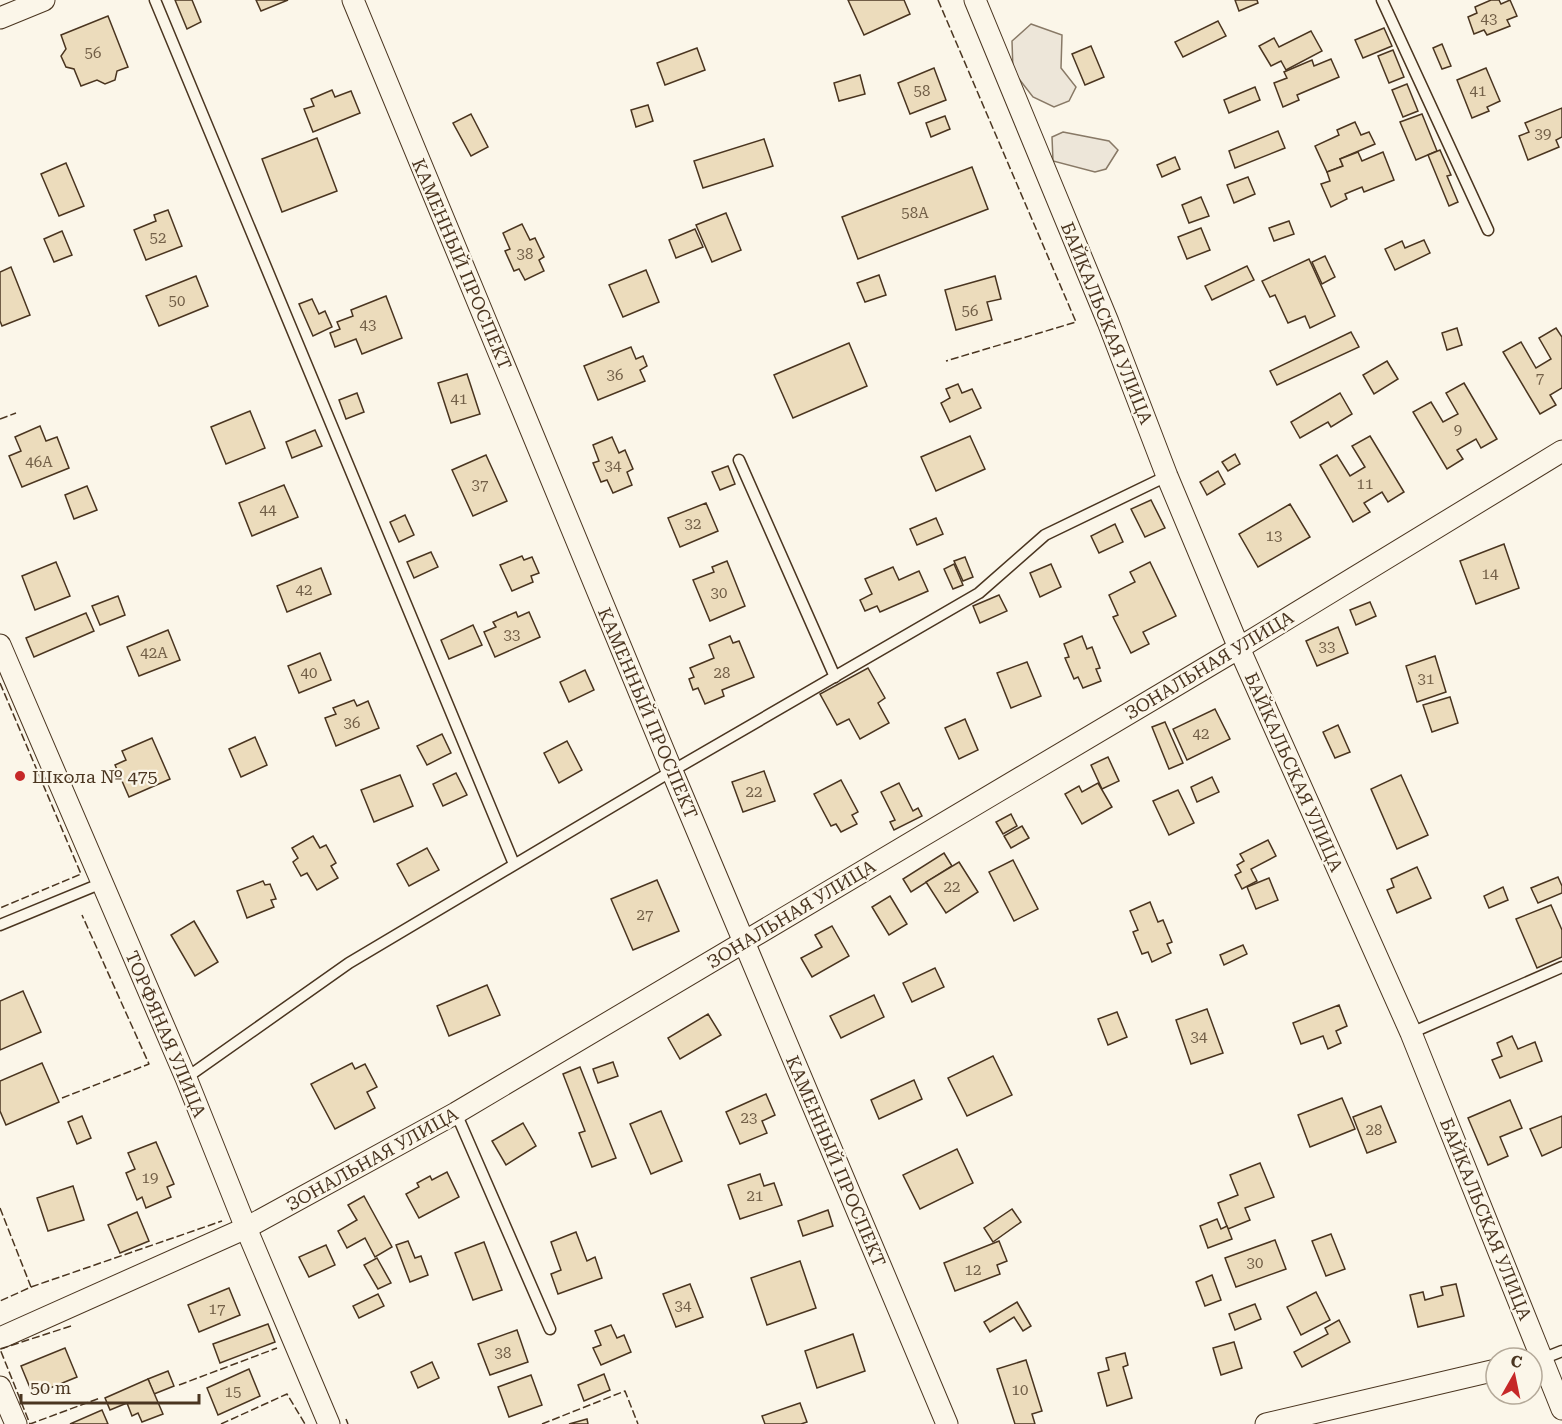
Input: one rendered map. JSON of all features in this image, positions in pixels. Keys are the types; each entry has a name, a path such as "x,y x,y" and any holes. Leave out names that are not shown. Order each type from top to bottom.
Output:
{"street":[{"path":"0,18 44,0"},
{"name":"КАМЕННЫЙ ПРОСПЕКТ","path":"353,0 672,771 946,1424"},
{"name":"БАЙКАЛЬСКАЯ УЛИЦА","path":"975,0 1239,648 1411,1033 1532,1346"},
{"name":"ЗОНАЛЬНАЯ УЛИЦА","path":"0,1338 246,1228 456,1113 1239,648 1562,451"},
{"name":"ТОРФЯНАЯ УЛИЦА","path":"0,645 186,1078 246,1228 329,1424"},
{"path":"1266,1424 1484,1373"},
{"name":"БАЙКАЛЬСКАЯ УЛИЦА","path":"1544,1374 1562,1409"},
{"path":"0,1387 16,1424"}],"lane":[{"path":"155,0 514,864"},
{"path":"1382,0 1488,230"},
{"path":"739,460 835,677"},
{"path":"186,1078 349,963 672,771 979,593 1045,535 1167,476"},
{"path":"0,925 102,883"},
{"path":"1411,1033 1562,967"},
{"path":"456,1113 550,1329"},
{"path":"1544,1357 1562,1351"}],"shaded area":[{"path":"1031,24 1062,35 1061,68 1076,87 1069,101 1054,107 1033,97 1013,71 1012,41"},
{"path":"1063,132 1109,141 1118,150 1106,169 1095,172 1053,161 1052,137"}],"building":[{"path":"175,0 192,0 201,22 187,29"},
{"path":"256,0 288,0 261,11"},
{"path":"848,0 904,0 910,14 864,35"},
{"path":"1235,0 1257,0 1258,3 1239,11"},
{"path":"1491,0 1499,0 1501,4 1510,0 1517,16 1507,20 1510,26 1487,35 1484,30 1474,34 1468,17 1477,13 1475,7"},
{"path":"108,16 128,67 117,71 115,80 105,84 97,80 81,86 74,69 66,67 61,56 66,49 61,35"},
{"path":"1218,21 1226,36 1183,57 1175,42"},
{"path":"1384,28 1392,46 1363,58 1355,40"},
{"path":"1311,31 1322,51 1286,70 1281,61 1271,66 1259,46 1274,38 1279,47"},
{"path":"1442,44 1451,66 1442,69 1433,48"},
{"path":"1091,46 1104,77 1085,85 1072,54"},
{"path":"697,48 705,70 665,85 657,63"},
{"path":"1393,50 1404,77 1389,83 1378,56"},
{"path":"1331,59 1339,77 1297,95 1299,100 1283,107 1274,83 1287,78 1284,72 1312,60 1314,66"},
{"path":"934,68 946,100 910,114 898,83"},
{"path":"1486,68 1500,101 1487,107 1489,111 1472,118 1457,80"},
{"path":"860,75 865,94 839,101 834,83"},
{"path":"1407,84 1418,111 1403,117 1392,90"},
{"path":"1255,87 1260,100 1229,113 1224,100"},
{"path":"332,90 335,97 351,91 360,113 313,132 304,109 314,106 311,99"},
{"path":"648,105 653,121 636,127 631,110"},
{"path":"1562,108 1562,137 1556,140 1559,147 1528,160 1519,136 1529,132 1525,123"},
{"path":"471,114 488,147 471,156 453,123"},
{"path":"1422,114 1437,151 1416,160 1400,122"},
{"path":"945,116 950,129 931,137 926,123"},
{"path":"1355,122 1361,135 1369,132 1375,144 1340,159 1343,166 1327,172 1315,146 1339,135 1337,130"},
{"path":"1278,131 1285,148 1235,168 1229,151"},
{"path":"317,138 337,191 282,212 262,159"},
{"path":"764,139 773,166 703,188 694,161"},
{"path":"1440,150 1451,175 1447,176 1458,202 1449,206 1428,155"},
{"path":"1358,152 1362,161 1383,152 1394,180 1364,192 1362,187 1345,194 1347,199 1331,207 1321,184 1330,181 1327,172 1343,166 1340,159"},
{"path":"1175,157 1180,169 1162,177 1157,165"},
{"path":"66,163 84,206 59,216 41,174"},
{"path":"972,167 988,209 858,259 842,217"},
{"path":"1248,177 1255,194 1234,203 1227,185"},
{"path":"1201,197 1209,216 1189,223 1182,205"},
{"path":"168,210 182,246 146,260 134,230 156,221 154,215"},
{"path":"726,213 741,250 712,262 696,225"},
{"path":"1289,221 1294,234 1274,241 1269,228"},
{"path":"522,224 530,240 535,238 544,257 539,260 544,271 525,280 519,269 514,271 505,251 510,249 503,233"},
{"path":"1201,228 1210,250 1187,259 1178,237"},
{"path":"695,229 703,247 676,258 669,240"},
{"path":"62,231 72,255 54,262 44,239"},
{"path":"1424,240 1430,253 1395,270 1385,249 1402,241 1405,248"},
{"path":"1325,256 1335,277 1322,284 1312,262"},
{"path":"1309,259 1335,316 1310,328 1305,316 1288,323 1275,295 1270,297 1262,281"},
{"path":"1247,266 1254,280 1212,300 1205,286"},
{"path":"11,267 30,315 2,326 0,321 0,272"},
{"path":"646,270 659,302 623,317 609,285"},
{"path":"879,275 886,295 865,302 857,283"},
{"path":"196,276 208,306 159,326 146,296"},
{"path":"995,276 1001,299 987,302 992,320 956,330 945,290"},
{"path":"386,296 402,338 362,354 356,339 335,347 330,333 340,329 337,322 353,316 351,310"},
{"path":"312,299 319,314 325,311 332,327 313,336 299,304"},
{"path":"1457,328 1462,345 1447,350 1442,333"},
{"path":"1556,328 1562,337 1562,388 1550,395 1556,405 1540,414 1503,352 1521,342 1536,368 1551,359 1539,338"},
{"path":"1351,332 1359,347 1277,385 1270,371"},
{"path":"849,343 867,386 793,418 774,375"},
{"path":"631,347 636,359 643,356 647,366 640,370 645,381 598,400 584,366"},
{"path":"1387,361 1398,379 1374,394 1363,375"},
{"path":"467,374 480,414 451,423 438,383"},
{"path":"1464,383 1497,439 1481,448 1476,439 1457,450 1463,459 1447,469 1413,412 1431,402 1443,422 1458,414 1446,393"},
{"path":"958,384 962,393 972,389 981,408 950,422 941,403 950,398 946,389"},
{"path":"357,393 364,412 346,419 339,400"},
{"path":"1340,393 1352,414 1331,427 1328,422 1300,438 1291,422"},
{"path":"250,411 265,448 226,464 211,427"},
{"path":"40,426 46,441 57,437 69,468 22,487 9,456 21,451 15,437"},
{"path":"315,430 322,446 292,458 286,442"},
{"path":"970,436 985,469 936,491 921,457"},
{"path":"1370,436 1404,492 1388,502 1382,492 1364,503 1370,512 1353,522 1320,465 1337,455 1350,476 1365,467 1352,446"},
{"path":"612,437 619,453 625,450 633,469 627,472 632,485 613,493 607,480 601,482 593,463 599,461 593,445"},
{"path":"1235,454 1240,464 1228,471 1222,462"},
{"path":"486,455 507,501 473,516 452,470"},
{"path":"728,466 735,484 720,490 712,472"},
{"path":"1218,471 1225,484 1207,495 1200,482"},
{"path":"284,485 298,517 252,536 239,503"},
{"path":"87,486 97,510 74,519 65,495"},
{"path":"1151,500 1165,528 1145,537 1131,509"},
{"path":"706,503 718,531 680,547 668,518"},
{"path":"1290,504 1310,537 1258,567 1239,534"},
{"path":"405,515 414,535 399,542 390,522"},
{"path":"936,518 943,534 917,545 910,529"},
{"path":"1115,524 1123,542 1099,553 1091,536"},
{"path":"1504,544 1519,588 1476,604 1460,561"},
{"path":"431,552 438,567 414,578 407,562"},
{"path":"522,556 524,560 532,557 539,573 531,576 533,582 512,591 500,565"},
{"path":"965,557 973,577 963,581 954,561"},
{"path":"727,561 745,606 710,621 693,580 714,572 712,567"},
{"path":"56,562 70,596 35,610 22,576"},
{"path":"1150,562 1176,616 1143,632 1149,644 1131,653 1113,617 1118,615 1109,595 1135,582 1130,572"},
{"path":"954,564 963,585 953,589 944,569"},
{"path":"1051,564 1061,587 1040,597 1030,573"},
{"path":"893,567 899,580 919,571 928,591 880,612 877,606 865,611 860,600 872,594 865,579"},
{"path":"321,568 331,594 287,612 277,586"},
{"path":"999,595 1007,611 980,623 973,606"},
{"path":"118,596 125,615 100,625 92,606"},
{"path":"1370,602 1376,616 1356,625 1350,610"},
{"path":"516,612 518,617 529,612 540,637 495,657 484,632 496,627 493,622"},
{"path":"86,613 94,631 34,657 26,638"},
{"path":"473,625 482,645 449,659 441,640"},
{"path":"1338,627 1348,653 1317,666 1306,641"},
{"path":"168,630 180,660 139,676 127,647"},
{"path":"730,636 733,643 739,641 754,677 722,690 724,696 705,704 698,688 693,690 689,679 694,677 690,668 714,658 709,645"},
{"path":"1082,636 1087,649 1092,647 1100,668 1096,669 1101,681 1083,688 1078,677 1074,679 1065,658 1069,657 1064,644"},
{"path":"320,653 331,680 299,693 288,666"},
{"path":"1435,656 1446,692 1417,702 1406,666"},
{"path":"1027,662 1041,696 1011,708 997,673"},
{"path":"868,668 885,698 878,703 889,723 860,739 849,719 837,725 820,694"},
{"path":"585,670 594,690 569,702 560,682"},
{"path":"1450,697 1458,723 1432,732 1423,705"},
{"path":"354,700 357,706 368,701 379,728 336,746 325,718 336,714 333,708"},
{"path":"1215,709 1230,739 1187,760 1173,729"},
{"path":"965,719 978,750 959,759 945,728"},
{"path":"1165,722 1183,763 1169,769 1152,727"},
{"path":"1338,725 1350,752 1335,758 1323,732"},
{"path":"442,734 451,753 427,765 417,746"},
{"path":"255,737 267,765 241,777 229,749"},
{"path":"152,738 170,779 129,797 115,765 126,760 122,751"},
{"path":"567,741 582,770 559,783 544,753"},
{"path":"1108,757 1119,781 1102,789 1091,765"},
{"path":"764,771 775,801 743,812 732,782"},
{"path":"456,773 467,795 443,806 433,784"},
{"path":"400,775 413,806 374,822 361,790"},
{"path":"1401,775 1428,835 1397,849 1371,789"},
{"path":"1212,777 1219,792 1197,802 1191,787"},
{"path":"841,780 858,812 852,815 857,824 841,832 836,824 831,826 814,794"},
{"path":"899,783 913,811 918,808 922,816 894,830 890,822 895,820 881,792"},
{"path":"1098,783 1112,807 1082,824 1065,794 1079,786 1082,792"},
{"path":"1178,790 1194,823 1169,835 1153,801"},
{"path":"1011,814 1017,826 1003,834 996,822"},
{"path":"1022,826 1029,838 1011,848 1004,836"},
{"path":"313,836 320,848 326,845 336,863 331,866 338,878 317,890 307,873 301,876 293,862 298,858 292,848"},
{"path":"1268,840 1276,856 1251,869 1257,881 1242,889 1235,875 1241,872 1237,865 1244,861 1240,854"},
{"path":"427,848 439,870 409,886 397,864"},
{"path":"944,853 952,866 911,892 903,879"},
{"path":"1013,860 1038,909 1014,921 989,872"},
{"path":"959,862 978,892 946,913 926,882"},
{"path":"1417,867 1431,898 1397,913 1387,890 1394,887 1391,879"},
{"path":"1558,877 1562,893 1538,903 1531,888"},
{"path":"1269,878 1278,900 1256,909 1247,887"},
{"path":"657,880 679,931 633,950 611,899"},
{"path":"263,881 265,885 270,884 276,899 271,900 274,907 247,918 237,891"},
{"path":"1503,887 1508,900 1489,908 1484,896"},
{"path":"890,896 907,924 889,935 872,907"},
{"path":"1150,902 1158,922 1163,920 1172,942 1167,944 1171,953 1152,962 1148,952 1142,954 1133,932 1138,930 1130,911"},
{"path":"1551,905 1562,930 1562,957 1537,968 1516,919"},
{"path":"194,921 218,962 195,976 171,935"},
{"path":"832,926 849,956 812,977 801,958 822,947 815,935"},
{"path":"1243,945 1247,954 1224,965 1220,955"},
{"path":"935,968 944,987 912,1002 903,983"},
{"path":"487,985 500,1015 449,1036 437,1006"},
{"path":"23,991 41,1032 0,1050 0,1001"},
{"path":"874,995 884,1017 841,1038 830,1016"},
{"path":"1339,1005 1347,1026 1336,1031 1341,1043 1328,1049 1323,1036 1301,1044 1293,1023"},
{"path":"1207,1009 1223,1053 1191,1064 1176,1020"},
{"path":"1117,1012 1127,1037 1108,1045 1098,1019"},
{"path":"708,1014 721,1035 680,1059 668,1038"},
{"path":"1512,1036 1518,1049 1535,1042 1542,1061 1500,1078 1492,1060 1502,1056 1497,1043"},
{"path":"993,1056 1012,1095 967,1116 948,1078"},
{"path":"613,1062 618,1076 598,1083 593,1069"},
{"path":"42,1063 59,1102 6,1125 0,1111 0,1081"},
{"path":"352,1063 355,1069 365,1064 377,1087 367,1092 375,1108 335,1129 311,1084"},
{"path":"580,1067 616,1158 592,1167 579,1133 585,1131 563,1074"},
{"path":"914,1080 922,1099 879,1119 871,1100"},
{"path":"766,1094 775,1115 762,1121 767,1133 740,1144 726,1112"},
{"path":"1342,1098 1355,1129 1310,1147 1298,1115"},
{"path":"1510,1100 1522,1128 1500,1137 1508,1156 1488,1165 1468,1118"},
{"path":"1381,1106 1396,1142 1367,1153 1353,1117"},
{"path":"661,1111 682,1161 651,1174 630,1124"},
{"path":"82,1116 91,1138 77,1144 68,1122"},
{"path":"1562,1116 1562,1147 1542,1156 1530,1129"},
{"path":"523,1123 536,1146 506,1165 492,1141"},
{"path":"156,1142 174,1184 167,1187 171,1197 146,1208 142,1197 137,1200 126,1173 135,1169 128,1153"},
{"path":"957,1149 973,1183 920,1209 903,1175"},
{"path":"1260,1163 1274,1197 1245,1208 1250,1220 1228,1229 1218,1203 1238,1195 1230,1175"},
{"path":"447,1172 459,1197 419,1218 406,1194 419,1187 417,1183 430,1176 432,1180"},
{"path":"760,1174 764,1186 774,1183 782,1205 740,1219 728,1185"},
{"path":"73,1186 84,1220 48,1231 37,1198"},
{"path":"364,1196 392,1247 375,1257 365,1238 347,1248 338,1231 357,1220 348,1205"},
{"path":"1012,1209 1021,1222 993,1242 984,1228"},
{"path":"828,1210 833,1226 803,1236 798,1221"},
{"path":"137,1212 149,1241 120,1253 108,1225"},
{"path":"1217,1219 1221,1229 1227,1226 1232,1239 1208,1248 1200,1226"},
{"path":"576,1232 587,1261 595,1257 602,1278 558,1294 551,1274 561,1270 551,1242"},
{"path":"1331,1234 1345,1269 1326,1276 1312,1241"},
{"path":"1275,1240 1286,1269 1236,1287 1225,1258"},
{"path":"408,1241 415,1258 421,1256 428,1275 410,1282 396,1245"},
{"path":"999,1241 1007,1261 997,1265 1000,1274 955,1291 944,1263"},
{"path":"484,1242 502,1290 473,1300 455,1253"},
{"path":"326,1245 335,1265 309,1277 299,1257"},
{"path":"377,1258 391,1283 378,1289 364,1265"},
{"path":"800,1261 816,1308 767,1325 751,1278"},
{"path":"1212,1275 1221,1300 1205,1306 1196,1282"},
{"path":"690,1284 703,1317 676,1327 663,1294"},
{"path":"1456,1284 1464,1316 1418,1327 1410,1295 1423,1292 1425,1300 1443,1295 1441,1287"},
{"path":"229,1288 240,1315 199,1332 188,1305"},
{"path":"1316,1292 1330,1320 1301,1335 1287,1307"},
{"path":"378,1294 384,1306 359,1318 353,1306"},
{"path":"1017,1302 1031,1326 1023,1331 1014,1317 990,1332 984,1322"},
{"path":"1255,1304 1261,1319 1235,1330 1229,1314"},
{"path":"1339,1320 1350,1342 1302,1367 1294,1352 1328,1334 1325,1328"},
{"path":"268,1324 275,1342 220,1363 213,1344"},
{"path":"611,1325 617,1338 624,1335 631,1352 601,1365 593,1348 601,1345 595,1331"},
{"path":"517,1330 528,1362 490,1375 478,1344"},
{"path":"853,1334 865,1371 817,1388 805,1351"},
{"path":"1234,1342 1242,1368 1221,1375 1213,1348"},
{"path":"65,1348 77,1377 33,1395 21,1366"},
{"path":"1125,1353 1128,1365 1123,1367 1132,1398 1107,1406 1098,1373 1109,1370 1106,1358"},
{"path":"1026,1360 1042,1411 1032,1414 1035,1424 1015,1424 997,1369"},
{"path":"432,1362 439,1378 418,1388 411,1372"},
{"path":"249,1369 260,1396 218,1415 207,1388"},
{"path":"168,1371 174,1386 154,1394 148,1379"},
{"path":"604,1374 610,1390 584,1401 578,1385"},
{"path":"531,1375 542,1405 509,1417 498,1387"},
{"path":"148,1379 163,1414 142,1422 138,1413 132,1416 127,1403 110,1410 105,1398"},
{"path":"800,1403 807,1422 765,1424 762,1416"},
{"path":"102,1410 108,1424 70,1424"},
{"path":"587,1419 588,1424 569,1424"}],"fence":[{"path":"938,0 1076,322 946,361"},
{"path":"0,419 16,413"},
{"path":"0,683 81,874 0,908"},
{"path":"62,1098 149,1064 82,915"},
{"path":"0,1208 31,1287 0,1301"},
{"path":"31,1287 222,1221"},
{"path":"71,1326 0,1349 30,1424 100,1398"},
{"path":"179,1385 277,1348"},
{"path":"542,1424 625,1391 638,1424"},
{"path":"221,1424 287,1394 305,1424"},
{"path":"346,1419 348,1424"}],"place":[{"name":"Школа № 475","path":"20,776"}]}
